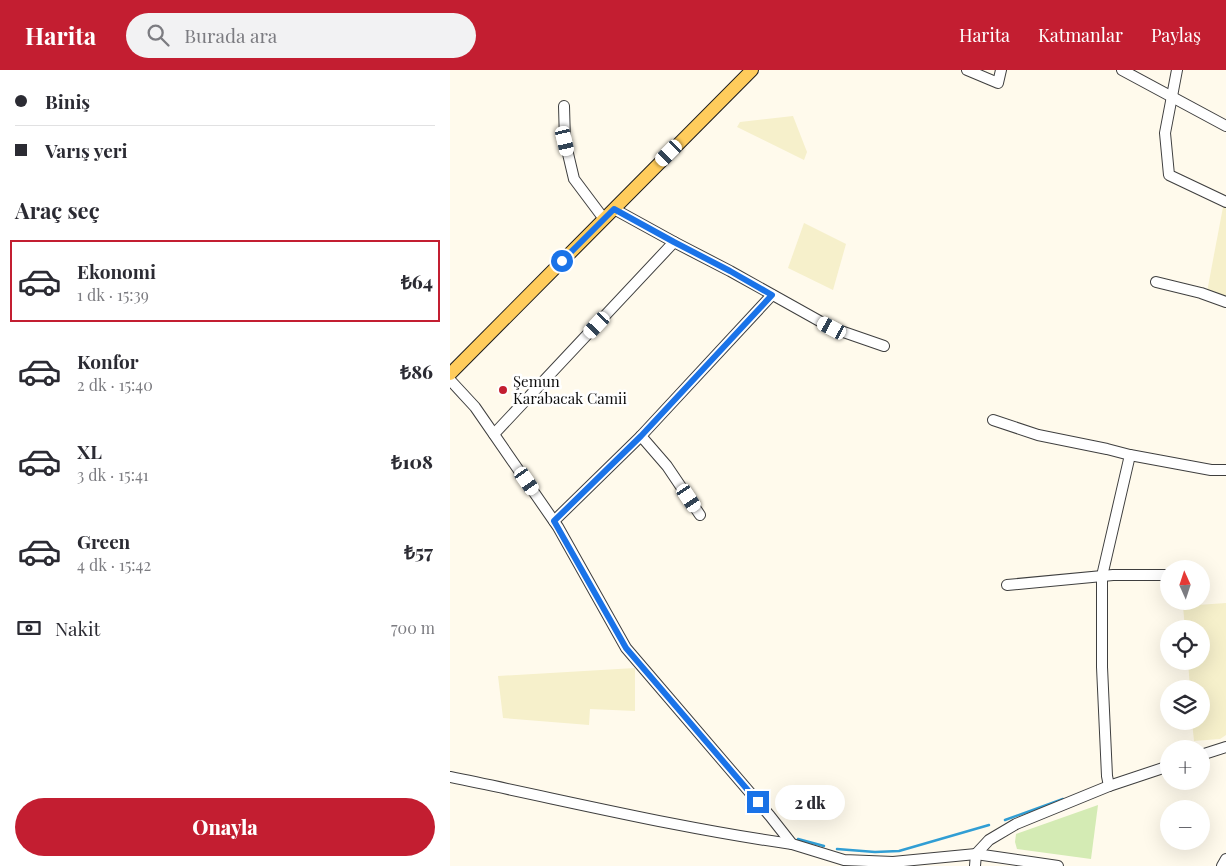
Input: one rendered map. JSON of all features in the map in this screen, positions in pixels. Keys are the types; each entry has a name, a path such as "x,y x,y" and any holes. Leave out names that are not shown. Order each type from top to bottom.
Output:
{"main road":[{"path":"450,374 752,70"}],"street":[{"path":"967,70 998,83 1001,70"},
{"path":"1122,70 1226,126"},
{"path":"1178,70 1165,133 1169,175 1225,199"},
{"path":"564,106 565,141 574,178 604,219"},
{"path":"614,209 832,328 884,346"},
{"path":"494,434 674,242"},
{"path":"1156,282 1201,293 1226,302"},
{"path":"554,521 641,436 772,295"},
{"path":"450,380 475,407 554,521 626,648 792,844"},
{"path":"993,420 1038,434 1108,448 1130,455 1212,470 1226,470"},
{"path":"641,436 667,466 700,515"},
{"path":"1109,786 1102,668 1102,576 1130,455"},
{"path":"1007,585 1113,575 1160,576"},
{"path":"1210,752 1226,747"},
{"path":"975,866 976,854 990,840 1016,824 1109,786 1160,769"},
{"path":"450,777 748,838 792,844 844,860 893,862 976,854 1058,866"},
{"path":"1222,866 1226,859"},
{"path":"857,866 867,861"}],"shaded area":[{"path":"793,116 807,152 804,160 737,127 740,122"},
{"path":"1226,206 1226,297 1207,292 1223,207"},
{"path":"804,223 846,244 833,290 788,268"},
{"path":"1226,603 1226,735 1220,739 1194,740 1193,730 1210,730 1210,680 1189,680 1189,670 1210,670 1210,620 1184,620 1183,610 1210,610 1210,604"},
{"path":"635,668 635,711 590,709 589,725 503,718 498,676"}],"green space":[{"path":"1098,805 1091,859 1017,849 1015,842 1016,834"}],"waterway":[{"path":"1005,820 1063,799"},
{"path":"837,849 875,852 899,851 989,825"},
{"path":"798,839 824,846"}],"place":[{"name":"Şemun Karabacak Camii","path":"503,390"}],"route":[{"path":"562,261 614,209 772,295 641,436 554,521 626,648 758,802"}]}
